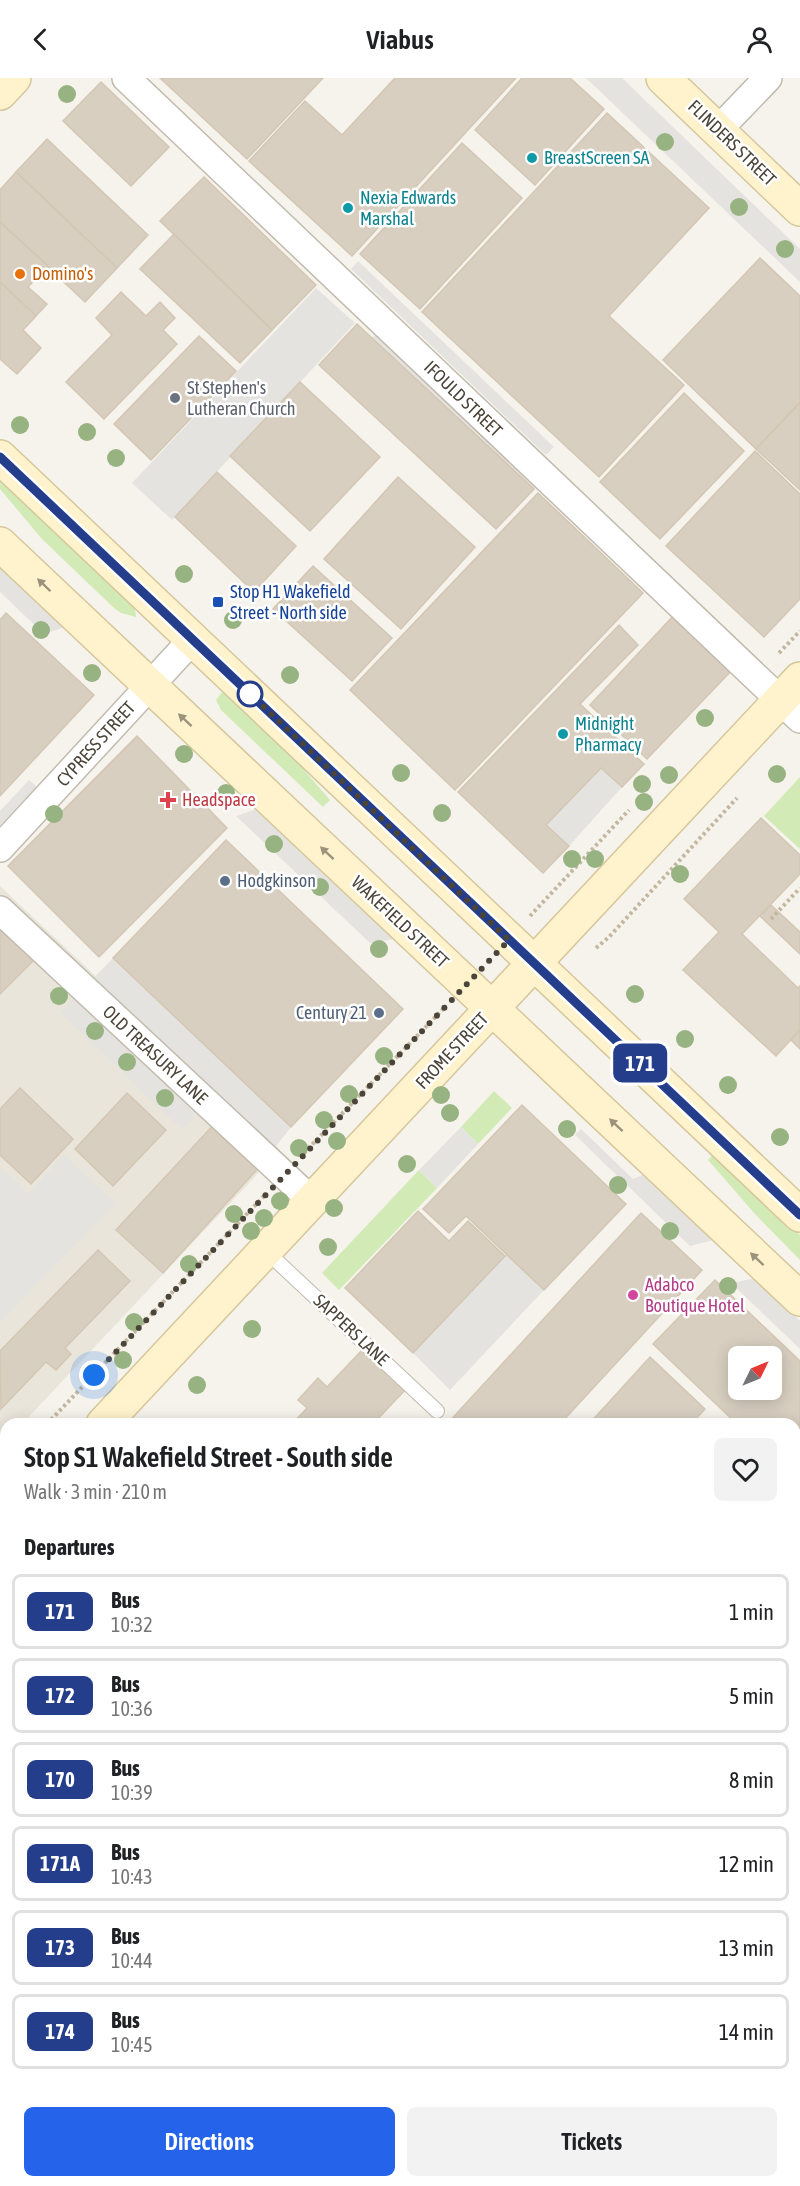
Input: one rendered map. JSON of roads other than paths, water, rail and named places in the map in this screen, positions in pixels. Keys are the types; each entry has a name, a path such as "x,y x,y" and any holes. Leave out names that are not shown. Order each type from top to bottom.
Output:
{"main road":[{"path":"0,93 14,78"},
{"name":"FLINDERS STREET","path":"663,78 800,208"},
{"path":"0,457 800,1215"},
{"name":"WAKEFIELD STREET","path":"0,544 800,1299"},
{"name":"FROME STREET","path":"109,1418 492,1009 793,700"}],"street":[{"name":"IFOULD STREET","path":"126,78 756,677 793,700"},
{"path":"718,130 768,78"},
{"name":"CYPRESS STREET","path":"0,848 192,640"},
{"name":"OLD TREASURY LANE","path":"0,910 311,1200"}],"lane":[{"name":"SAPPERS LANE","path":"265,1250 437,1411"}],"place":[{"name":"BreastScreen SA","path":"532,158"},
{"name":"Nexia Edwards Marshal","path":"348,208"},
{"name":"Domino's","path":"20,274"},
{"name":"St Stephen's Lutheran Church","path":"175,398"},
{"name":"Stop H1 Wakefield Street - North side","path":"218,602"},
{"name":"Midnight Pharmacy","path":"563,734"},
{"name":"Headspace","path":"168,800"},
{"name":"Hodgkinson","path":"225,881"},
{"name":"Century 21","path":"379,1013"},
{"name":"Adabco Boutique Hotel","path":"633,1295"}]}
